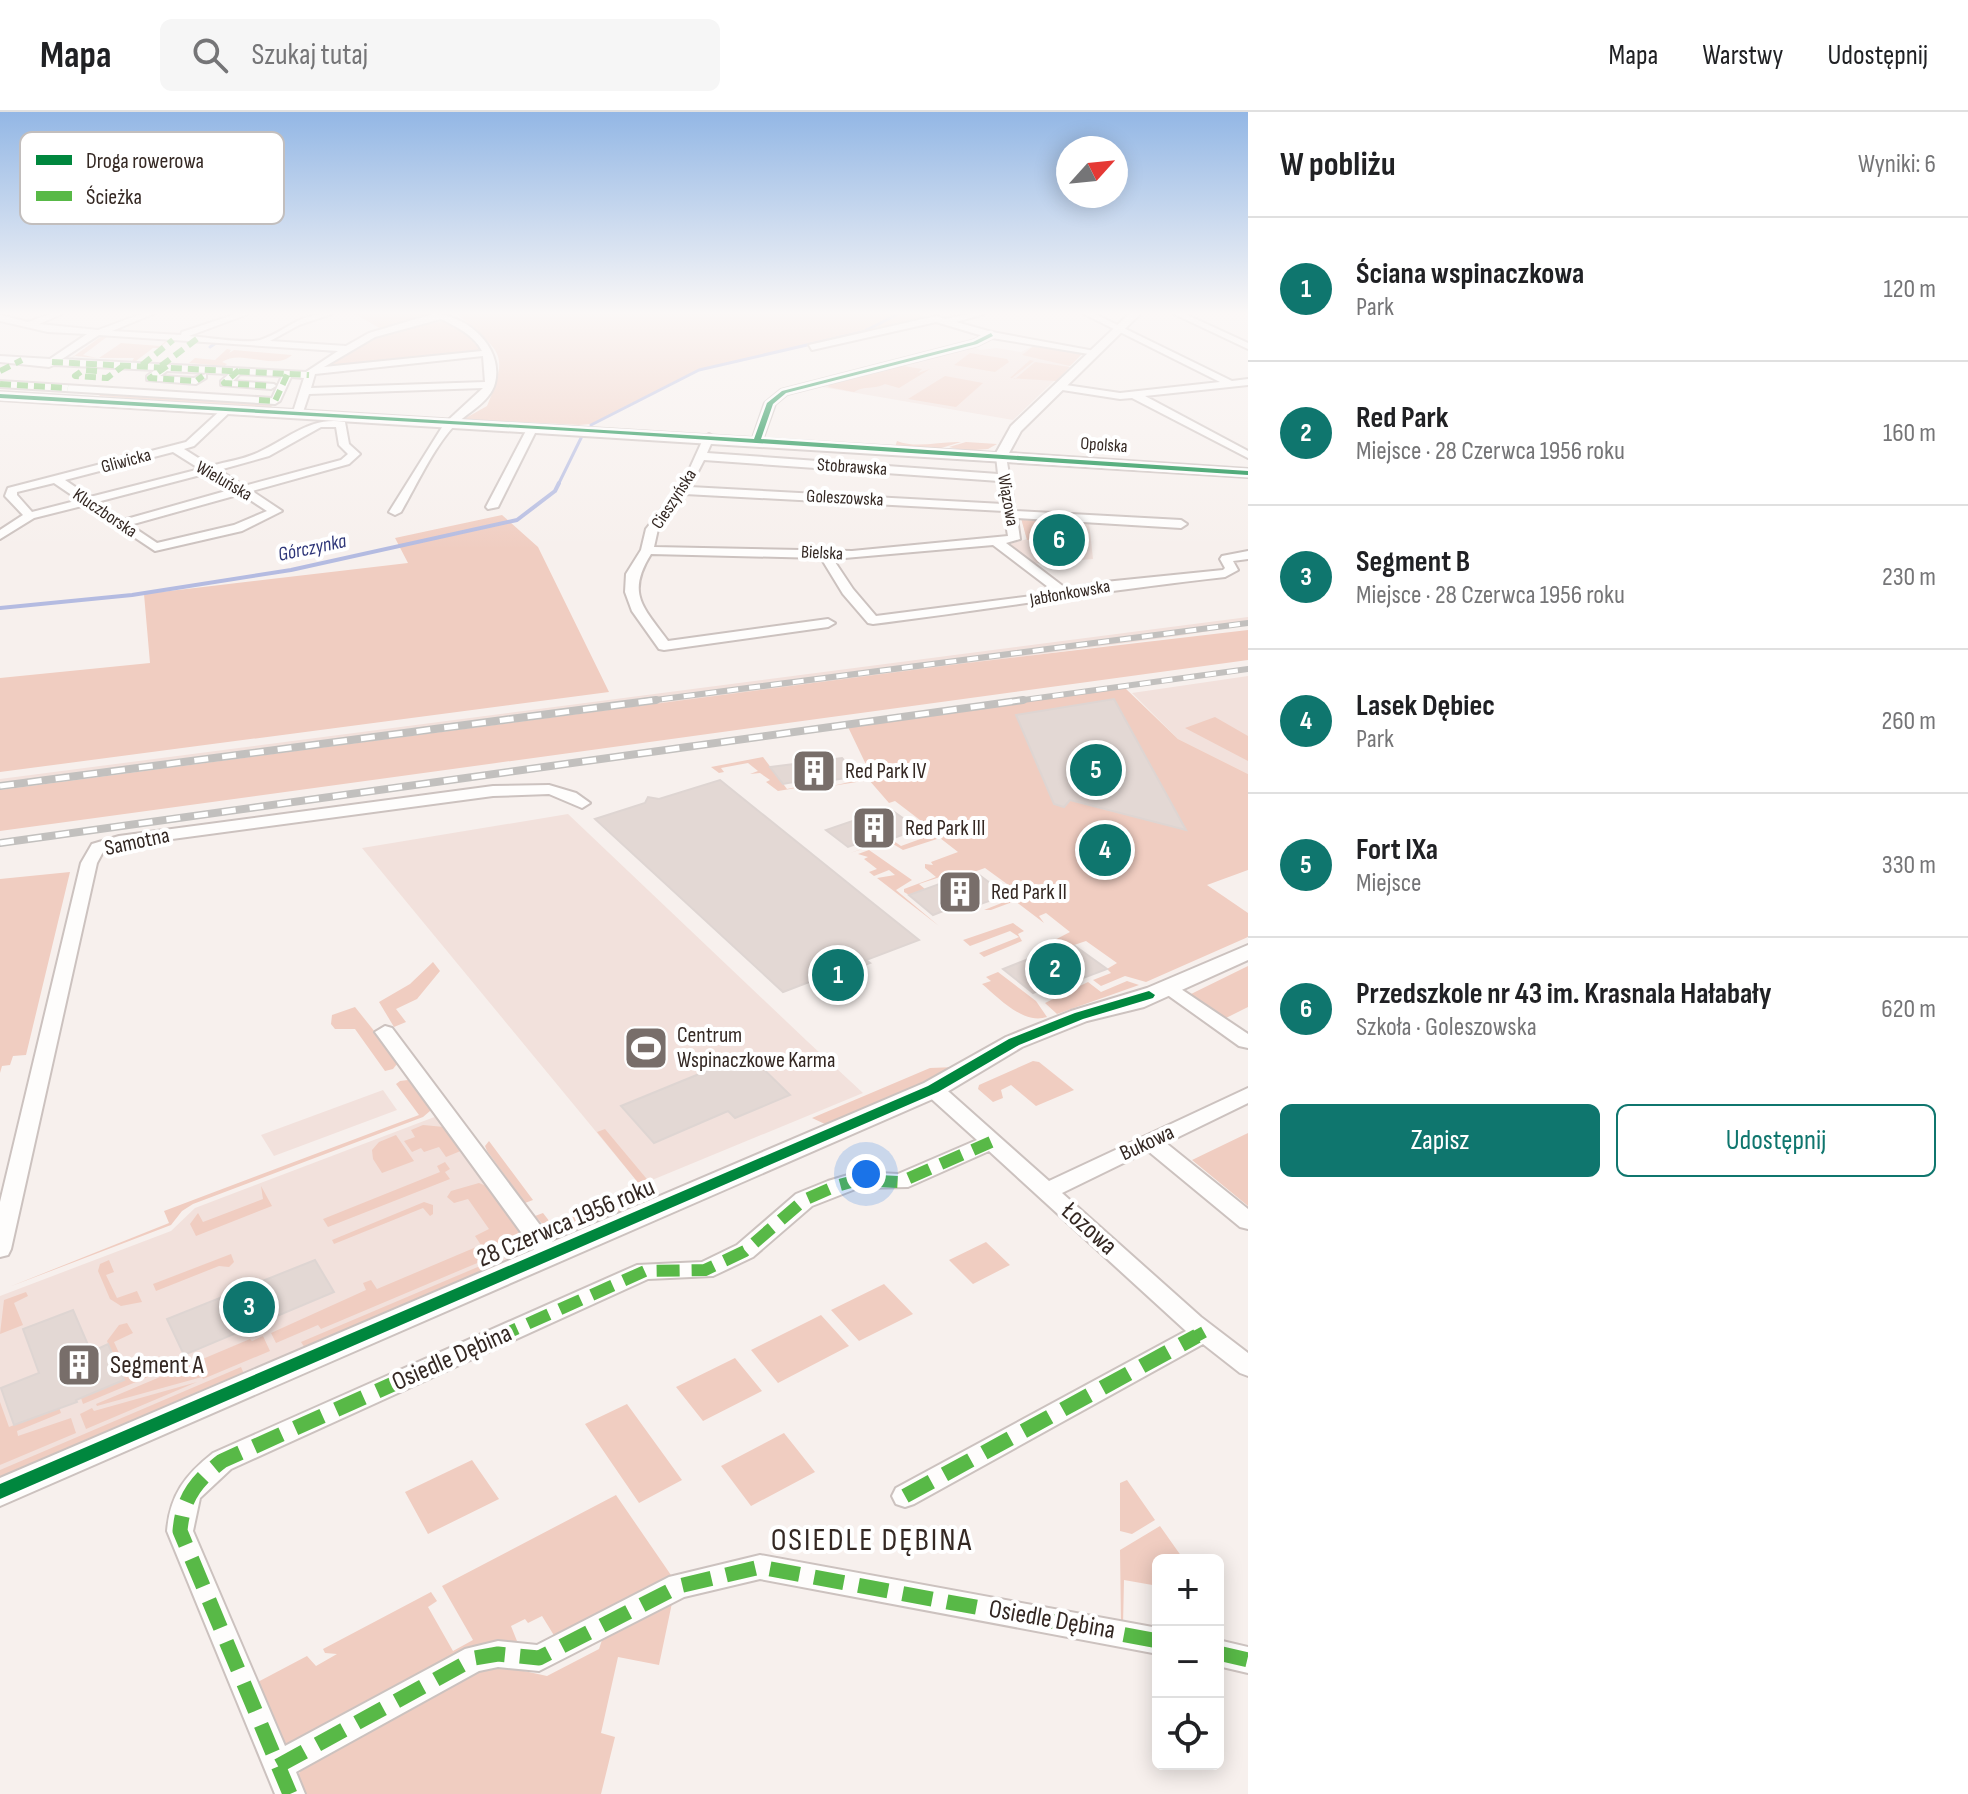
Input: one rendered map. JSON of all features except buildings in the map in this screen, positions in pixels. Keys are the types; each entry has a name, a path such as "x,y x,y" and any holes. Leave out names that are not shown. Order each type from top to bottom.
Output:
{"street":[{"path":"139,392 275,401 279,392"},
{"path":"297,415 304,392"},
{"path":"395,512 452,423 485,392"},
{"path":"757,441 770,403 783,392"},
{"path":"1001,456 1012,433 1053,392"},
{"path":"1096,392 1120,396 1157,392"},
{"name":"Opolska","path":"1,393 297,415 709,437 1248,473"},
{"path":"1135,395 1248,455"},
{"name":"Gliwicka","path":"6,491 194,442 227,410"},
{"path":"0,535 30,516 272,451 319,422 341,424 344,445 355,454 352,459 120,524"},
{"path":"492,507 533,427"},
{"name":"Cieszyńska","path":"709,437 682,490 658,520 647,550 632,574 631,592 639,611 664,646 828,623"},
{"name":"Wieluńska","path":"155,547 243,527 276,511 175,448"},
{"name":"Stobrawska","path":"700,456 1004,478"},
{"name":"Wiązowa","path":"997,542 1014,539 1001,456"},
{"name":"Kluczborska","path":"56,479 155,547"},
{"name":"Goleszowska","path":"682,490 1181,524"},
{"path":"6,491 30,516"},
{"name":"Wiązowa","path":"997,542 1064,593"},
{"name":"Bielska","path":"647,550 852,555 997,542"},
{"name":"Jabłonkowska","path":"827,553 827,559 848,591 873,620 979,608 1095,587 1225,573 1232,570 1226,559 1248,555"},
{"name":"Samotna","path":"0,1249 89,863 98,847 119,841 493,791 549,787 564,790 582,803"},
{"name":"28 Czerwca 1956 roku","path":"0,1492 933,1089 968,1071 1089,1025 1248,952"},
{"path":"1159,991 1241,1032"},
{"path":"385,1032 550,1255"},
{"name":"Łozowa","path":"933,1089 1204,1332 1248,1366"},
{"name":"Bukowa","path":"1046,1191 1248,1095"},
{"name":"Osiedle Dębina","path":"290,1794 180,1531 181,1508 192,1484 222,1461 645,1271 705,1270 745,1251 786,1212 836,1186 858,1180 900,1182 991,1142"},
{"path":"1151,1142 1248,1221"},
{"path":"905,1496 1204,1332"},
{"name":"Osiedle Dębina","path":"278,1766 475,1658 498,1654 539,1658 679,1586 760,1567 1152,1640"},
{"path":"1224,1654 1248,1660"}],"shaded area":[{"path":"103,392 121,392 276,402 270,408 99,396"},
{"path":"493,392 654,392 591,424 464,419 487,406"},
{"path":"854,392 1042,392 1013,420"},
{"path":"918,392 972,392 956,407 908,399"},
{"path":"897,441 921,445 961,442 938,449 961,450 949,447 966,442 997,444 988,449 975,450 978,452 895,447"},
{"path":"502,515 538,547 609,692 0,772 0,678 150,663 144,594 408,563 395,538"},
{"path":"1021,518 1089,522 1093,559 1029,564 1006,545 1027,539"},
{"path":"1021,518 1060,518 1059,535 1027,540"},
{"path":"1248,617 1248,625 1178,636 0,790 0,779"},
{"path":"1248,630 1248,660 0,831 0,790 951,665"},
{"path":"1248,676 1248,774 1178,739 1132,693"},
{"path":"1125,688 1178,739 1248,774 1248,870 1207,885 1248,913 1248,937 1146,982 1125,976 1101,986 1093,980 1111,973 1107,969 1117,963 1086,941 1048,952 1057,947 1045,945 1070,932 1046,913 1039,916 1044,923 1015,901 984,910 1022,895 985,868 957,878 949,874 919,884 925,889 909,895 904,892 904,889 936,877 925,868 925,864 933,865 931,862 958,852 940,838 903,850 888,841 850,853 891,839 901,846 937,833 895,801 889,803 869,780 832,786 872,777 848,727"},
{"path":"1215,717 1248,736 1248,761 1185,728"},
{"path":"763,757 787,789 816,783 813,778 820,784 778,791 760,773 750,774 758,771 748,763 721,768 724,772 719,773 711,767"},
{"path":"568,814 863,1093 640,1185 362,848"},
{"path":"869,850 912,880 896,890 939,926 877,878 895,875 889,870 874,876 869,872 877,869 864,859 868,857 858,854"},
{"path":"70,872 26,1055 13,1056 10,1065 2,1066 0,1073 0,879"},
{"path":"1013,923 1024,931 1018,934 1022,941 984,957 979,953 1019,937 1010,931 970,946 963,940"},
{"path":"433,962 440,971 417,999 396,1009 406,1022 394,1027 379,1002 410,984"},
{"path":"1248,966 1248,1007 1222,1020 1189,995"},
{"path":"998,972 1036,1001 1047,1017 1020,1014 982,984 991,981 986,977"},
{"path":"1127,981 1139,985 1057,1014 1045,1003 1088,982 1101,992"},
{"path":"355,1007 395,1057 397,1064 393,1069 385,1071 355,1029 335,1029 331,1024 332,1015"},
{"path":"1033,1061 1039,1062 1074,1090 1036,1106 1011,1085 1001,1090 1003,1098 993,1102 978,1089 979,1085"},
{"path":"956,1067 827,1125 812,1118 930,1068"},
{"path":"408,1080 430,1106 430,1111 423,1117 193,1204 182,1211 171,1225 9,1287 169,1223 164,1211 419,1115 396,1084"},
{"path":"383,1090 397,1110 274,1156 261,1135"},
{"path":"445,1113 550,1255 0,1492 0,1296 171,1231 195,1208"},
{"path":"423,1125 444,1127 463,1150 446,1157 439,1147 412,1152 404,1141 415,1137 411,1130"},
{"path":"605,1129 651,1184 649,1198 574,1232 551,1233 535,1216 543,1213 550,1222 640,1185 597,1132"},
{"path":"1248,1133 1248,1206 1192,1160"},
{"path":"396,1135 414,1161 382,1173 373,1159 372,1150 379,1142"},
{"path":"489,1141 533,1200 525,1203 487,1151 485,1146"},
{"path":"445,1162 450,1169 445,1172 450,1179 328,1227 323,1219 440,1172 437,1166"},
{"path":"479,1183 489,1187 527,1242 321,1329 318,1325 276,1343 271,1333 366,1290 363,1283 371,1280 377,1289 481,1245 475,1236 489,1229 468,1199 454,1203 447,1197 451,1191"},
{"path":"261,1186 272,1206 196,1236 190,1224 198,1213 203,1222 263,1199"},
{"path":"424,1202 433,1205 430,1216 423,1208 334,1244 332,1240"},
{"path":"986,1242 1010,1265 973,1284 949,1260"},
{"path":"231,1254 234,1262 229,1267 219,1266 156,1291 153,1284"},
{"path":"499,1258 504,1265 305,1348 301,1342"},
{"path":"109,1260 114,1272 106,1275 117,1298 137,1291 142,1302 121,1306 110,1299 98,1271 100,1264"},
{"path":"884,1284 913,1314 859,1341 831,1310"},
{"path":"26,1292 28,1296 14,1303 23,1325 0,1334 4,1300"},
{"path":"821,1315 849,1346 778,1383 751,1350"},
{"path":"127,1323 133,1333 114,1342 129,1375 152,1366 155,1374 83,1404 81,1398 123,1380 107,1341 119,1325"},
{"path":"263,1336 270,1351 203,1379 96,1404 250,1339"},
{"path":"735,1358 762,1391 703,1421 676,1387"},
{"path":"241,1367 244,1374 0,1482 0,1470"},
{"path":"197,1382 86,1429 80,1414 92,1408 94,1411"},
{"path":"0,1402 9,1427 59,1407 61,1413 17,1431 18,1436 71,1418 76,1433 0,1465"},
{"path":"627,1404 682,1480 639,1503 585,1424"},
{"path":"784,1433 815,1472 751,1506 721,1466"},
{"path":"472,1460 499,1499 428,1534 405,1492"},
{"path":"1127,1480 1155,1520 1132,1534 1120,1531 1120,1483"},
{"path":"616,1495 673,1578 555,1637 542,1616 528,1623 525,1619 511,1626 517,1641 513,1646 286,1747 279,1742 254,1684 307,1656 316,1666 337,1654 325,1653 323,1649 431,1592 437,1601 428,1607 453,1651 473,1640 442,1586"},
{"path":"1160,1526 1180,1554 1152,1554 1152,1585 1124,1580 1123,1626 1121,1624 1120,1550"},
{"path":"672,1603 659,1665 618,1657 601,1733 615,1737 601,1794 305,1794 298,1775 323,1752 355,1740 482,1670 501,1666 547,1676 599,1649 602,1640"}],"waterway":[{"name":"Górczynka","path":"591,425 655,392"},
{"name":"Górczynka","path":"558,485 583,434"},
{"name":"Górczynka","path":"0,608 132,595 291,570 517,520 555,491 558,485"}],"railway":[{"path":"640,702 1248,623"},
{"path":"1009,702 1248,669"},
{"path":"0,786 656,700"},
{"path":"0,843 1023,700"}],"marked path":[{"path":"259,400 275,401 279,392"},
{"path":"290,1794 180,1531 186,1498 203,1476 222,1461 645,1271 705,1270 745,1251 804,1200 836,1186 858,1180 900,1182 991,1142"},
{"path":"905,1496 1204,1332"},
{"path":"278,1766 475,1658 498,1654 539,1658 679,1586 760,1567 1152,1640"},
{"path":"1224,1654 1248,1660"}],"cycle path":[{"path":"757,441 770,403 783,392"},
{"path":"0,396 1248,473"},
{"path":"0,1492 933,1089 1014,1042 1079,1016 1149,995"}],"place":[{"name":"Przedszkole nr 43 im. Krasnala Hałabały","path":"1059,540"},
{"name":"Fort IXa","path":"1096,770"},
{"name":"Red Park IV","path":"814,771"},
{"name":"Red Park III","path":"874,828"},
{"name":"Lasek Dębiec","path":"1105,850"},
{"name":"Red Park II","path":"960,892"},
{"name":"Red Park","path":"1055,969"},
{"name":"Ściana wspinaczkowa","path":"838,975"},
{"name":"Centrum Wspinaczkowe Karma","path":"646,1048"},
{"name":"Segment B","path":"249,1307"},
{"name":"Segment A","path":"79,1365"}],"district":[{"name":"OSIEDLE DĘBINA","path":"872,1540"}]}
